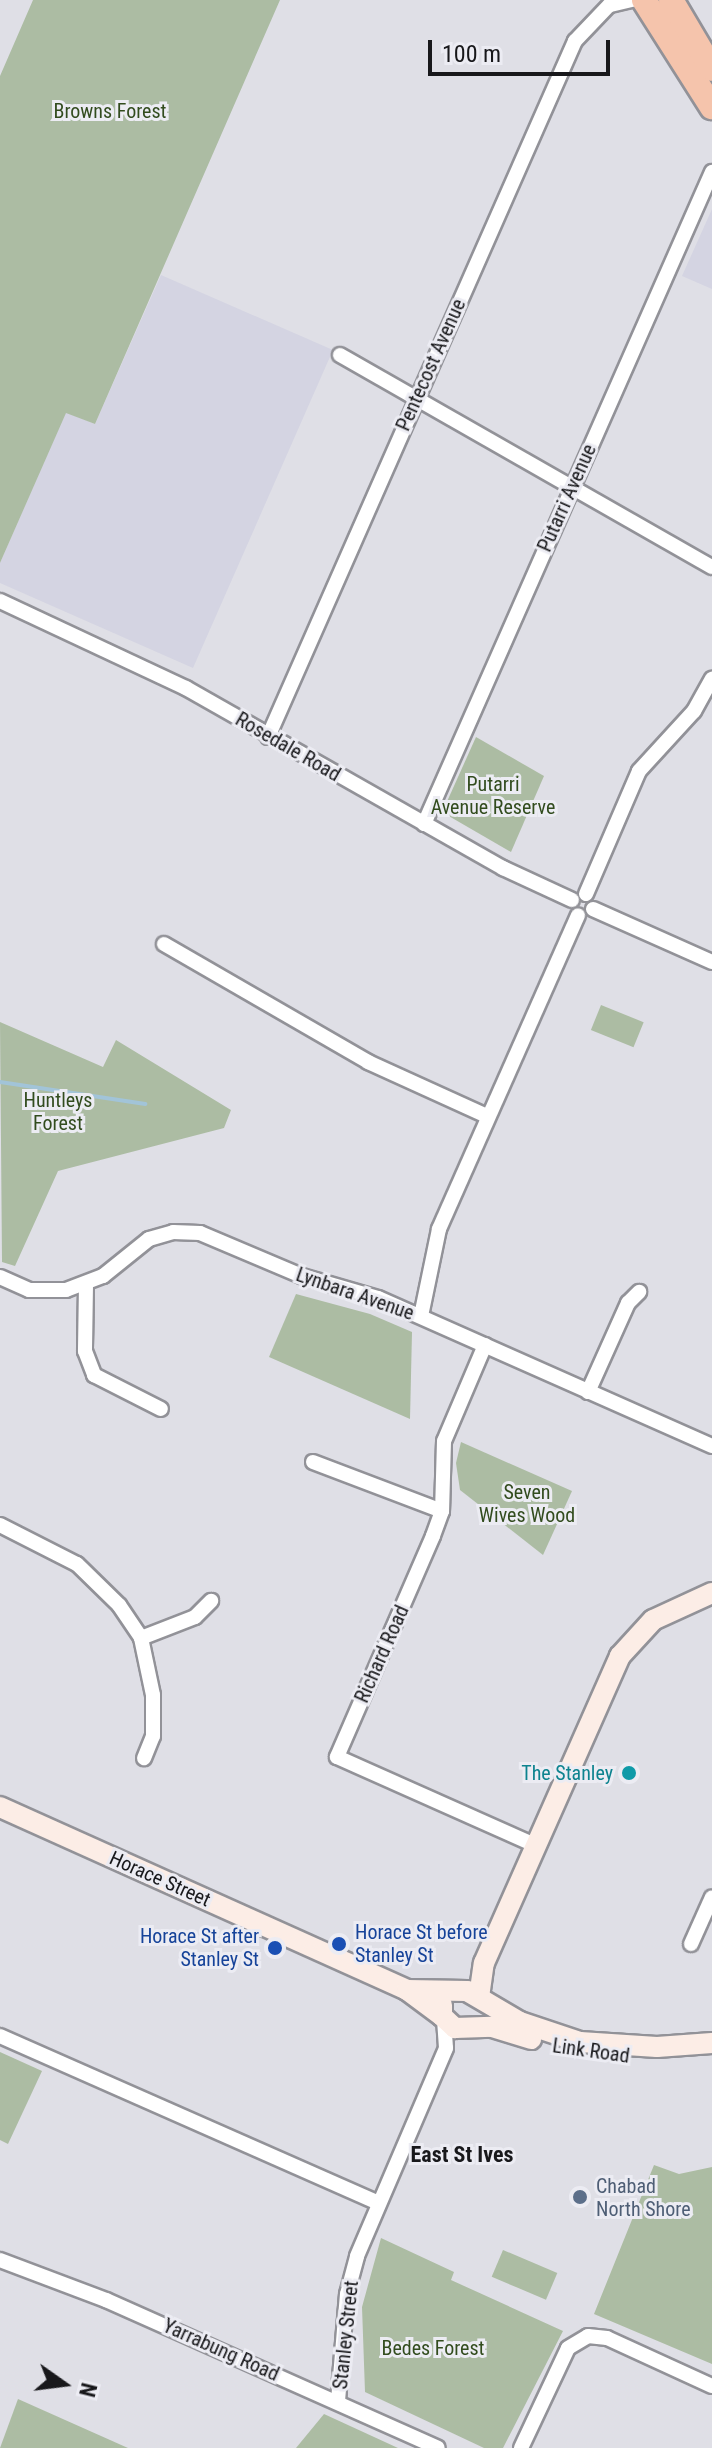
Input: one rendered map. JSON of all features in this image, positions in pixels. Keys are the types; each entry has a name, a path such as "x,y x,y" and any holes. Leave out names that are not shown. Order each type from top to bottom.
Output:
{"highway":[{"path":"644,0 712,107"},
{"path":"671,0 712,69"}],"main road":[{"path":"443,2018 443,2002 469,1995 631,1640 653,1620 712,1593"},
{"name":"Horace Street","path":"0,1807 407,1990 443,2018"},
{"name":"Horace Street","path":"407,1990 469,1995"},
{"path":"469,1995 483,2018 470,2029"},
{"name":"Link Road","path":"469,1995 520,2022 580,2042 657,2047 712,2043"},
{"name":"Link Road","path":"443,2018 470,2029 492,2027 557,2049 605,2056 712,2052"}],"street":[{"name":"Pentecost Avenue","path":"268,737 575,41 612,2 632,0"},
{"name":"Putarri Avenue","path":"424,824 712,172"},
{"path":"340,355 712,567"},
{"name":"Rosedale Road","path":"0,601 186,688 424,824 579,897"},
{"path":"421,1316 439,1229 578,915 579,897 639,771 694,711 712,679"},
{"path":"579,897 593,909 712,962"},
{"path":"578,915 593,909"},
{"path":"164,944 368,1062 487,1116"},
{"name":"Lynbara Avenue","path":"0,1277 39,1292 86,1285 149,1239 192,1232 421,1316 712,1446"},
{"path":"86,1285 85,1351 94,1375 161,1409"},
{"path":"588,1392 628,1303 639,1292"},
{"name":"Richard Road","path":"485,1345 444,1441 442,1511 337,1757 537,1846"},
{"path":"313,1462 442,1511"},
{"path":"0,1525 77,1564 119,1605 141,1638 153,1695 153,1736 144,1758"},
{"path":"141,1638 195,1617 211,1601"},
{"path":"691,1944 712,1897"},
{"name":"Stanley Street","path":"443,2018 446,2048"},
{"name":"Stanley Street","path":"338,2401 347,2294 378,2203 446,2048 470,2029"},
{"path":"0,2036 378,2203"},
{"name":"Yarrabung Road","path":"0,2260 106,2300 438,2448"},
{"path":"521,2448 568,2348 588,2336 607,2338 712,2386"}],"shaded area":[{"path":"712,209 712,289 682,276"},
{"path":"161,275 333,350 193,668 0,583 0,563 66,412 95,424"}],"green space":[{"name":"Browns Forest","path":"33,0 280,0 95,424 66,413 0,563 0,76"},
{"name":"Putarri Avenue Reserve","path":"476,737 544,776 511,852 447,815 445,806"},
{"path":"601,1005 644,1022 634,1047 591,1030"},
{"name":"Huntleys Forest","path":"0,1022 103,1067 116,1040 231,1110 224,1128 58,1171 15,1266 2,1262"},
{"path":"296,1294 370,1314 412,1332 410,1419 269,1357"},
{"name":"Seven Wives Wood","path":"461,1442 572,1491 543,1555 460,1490 456,1463"},
{"path":"0,2052 42,2071 8,2144 0,2140"},
{"path":"654,2165 679,2174 712,2167 712,2364 594,2314"},
{"name":"Bedes Forest","path":"381,2238 454,2272 451,2280 563,2331 503,2448 484,2448 365,2392 362,2307"},
{"path":"503,2250 557,2273 546,2300 492,2277"},
{"path":"18,2399 128,2448 0,2448"},
{"path":"324,2414 398,2448 296,2448"}],"waterway":[{"path":"0,1082 145,1104"}],"place":[{"name":"The Stanley","path":"629,1773"},
{"name":"Horace St before Stanley St","path":"339,1944"},
{"name":"Horace St after Stanley St","path":"275,1948"},
{"name":"Chabad North Shore","path":"580,2197"}],"district":[{"name":"East St Ives","path":"462,2155"}]}
